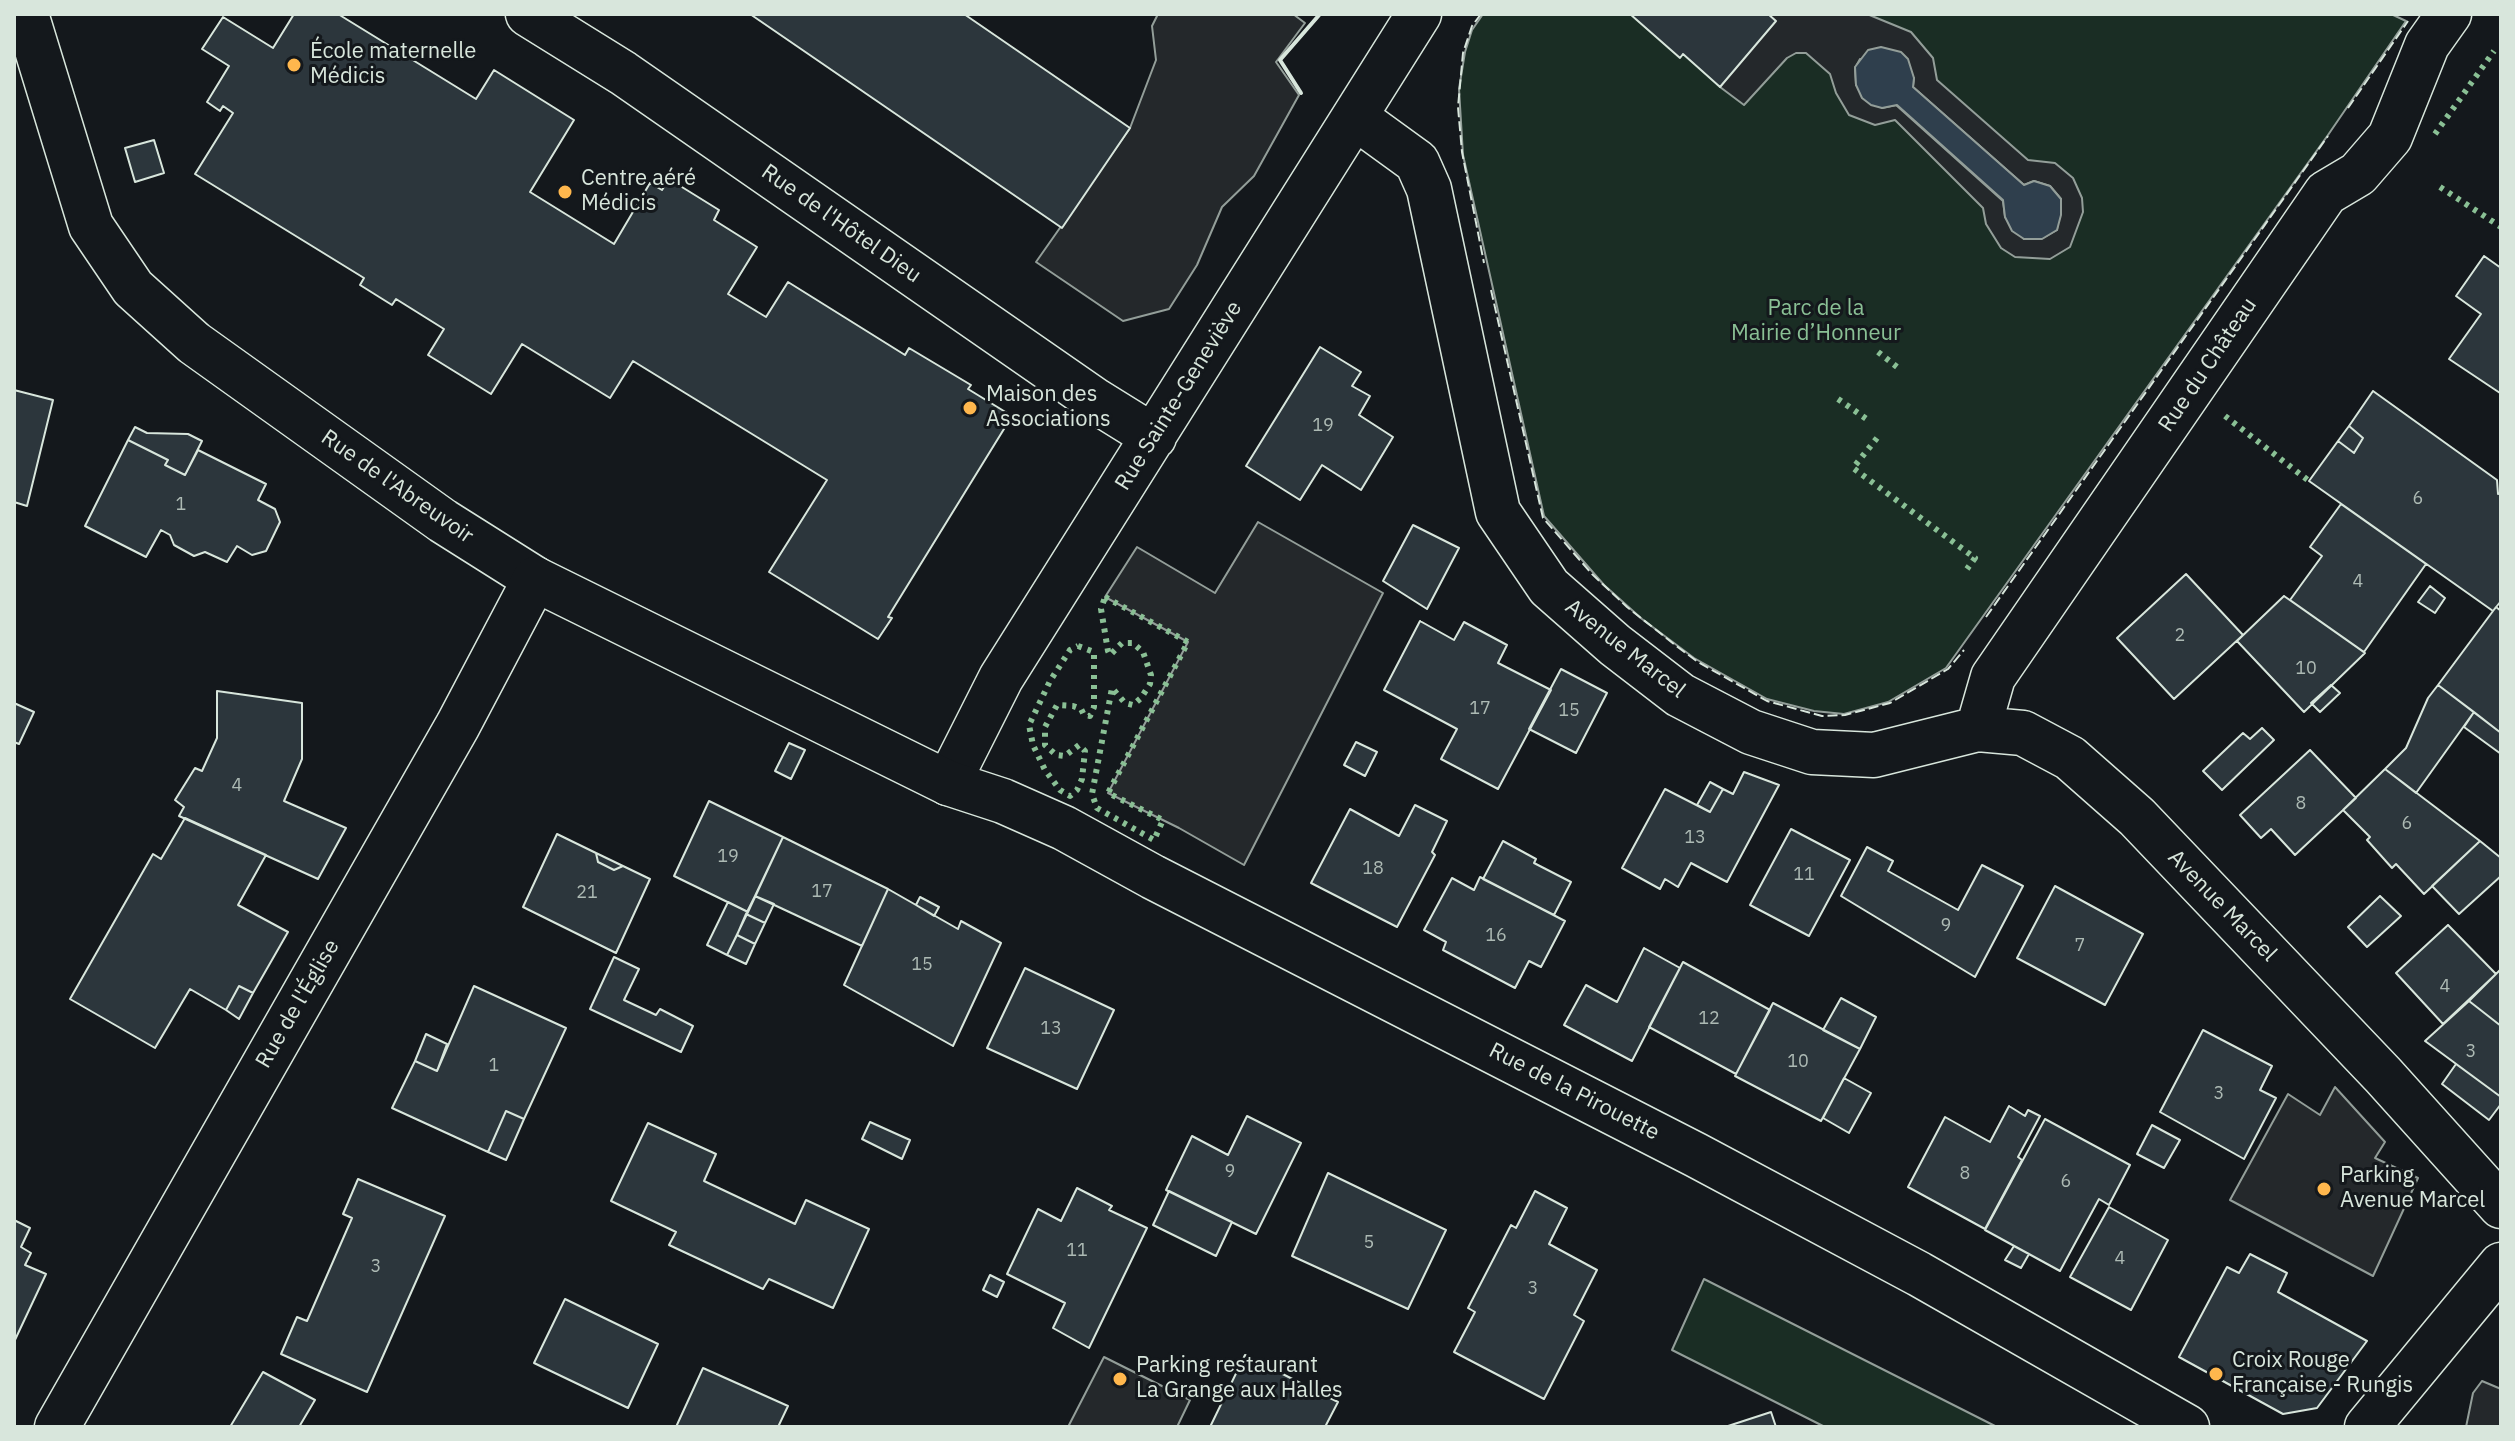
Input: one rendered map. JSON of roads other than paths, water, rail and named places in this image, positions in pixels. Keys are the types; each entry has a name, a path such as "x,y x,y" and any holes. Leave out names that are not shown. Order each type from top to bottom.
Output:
{"street":[{"name":"Rue de l'Abreuvoir","path":"26,14 91,226 133,288 194,343 443,521 535,579 948,783"},
{"name":"Rue de l'Hôtel Dieu","path":"528,14 623,73 1083,392 1154,437"},
{"name":"Rue Sainte-Geneviève","path":"948,783 1001,678 1419,14"},
{"name":"Rue du Château","path":"1978,729 1993,677 2326,193 2358,174 2390,137 2427,45 2449,14"},
{"name":"Avenue Marcel","path":"1355,117 1417,162 1429,189 1498,512 1549,587 1615,645 1680,695 1751,732 1812,752 1874,755 1978,729 2023,733 2070,758 2137,817 2383,1075 2501,1206"},
{"name":"Rue de l'Église","path":"57,1427 458,725 535,579"},
{"name":"Rue de la Pirouette","path":"948,783 1003,801 1064,828 1153,877 1696,1155 1919,1274 2187,1427"},
{"path":"2367,1427 2501,1265"}],"water":[{"path":"1881,47 1901,52 1908,59 1914,78 1913,87 2024,185 2034,181 2050,186 2061,199 2057,230 2042,239 2024,239 2012,231 2005,217 2003,200 1897,105 1882,108 1862,98 1856,85 1855,67 1868,50"}],"place":[{"name":"École maternelle Médicis","path":"294,65"},
{"name":"Centre aéré Médicis","path":"565,192"},
{"name":"Maison des Associations","path":"970,408"},
{"name":"Parking Avenue Marcel","path":"2324,1189"},
{"name":"Croix Rouge Française - Rungis","path":"2216,1374"},
{"name":"Parking restaurant La Grange aux Halles","path":"1120,1379"}],"park label":[{"name":"Parc de la Mairie d’Honneur","path":"1816,322"}]}
